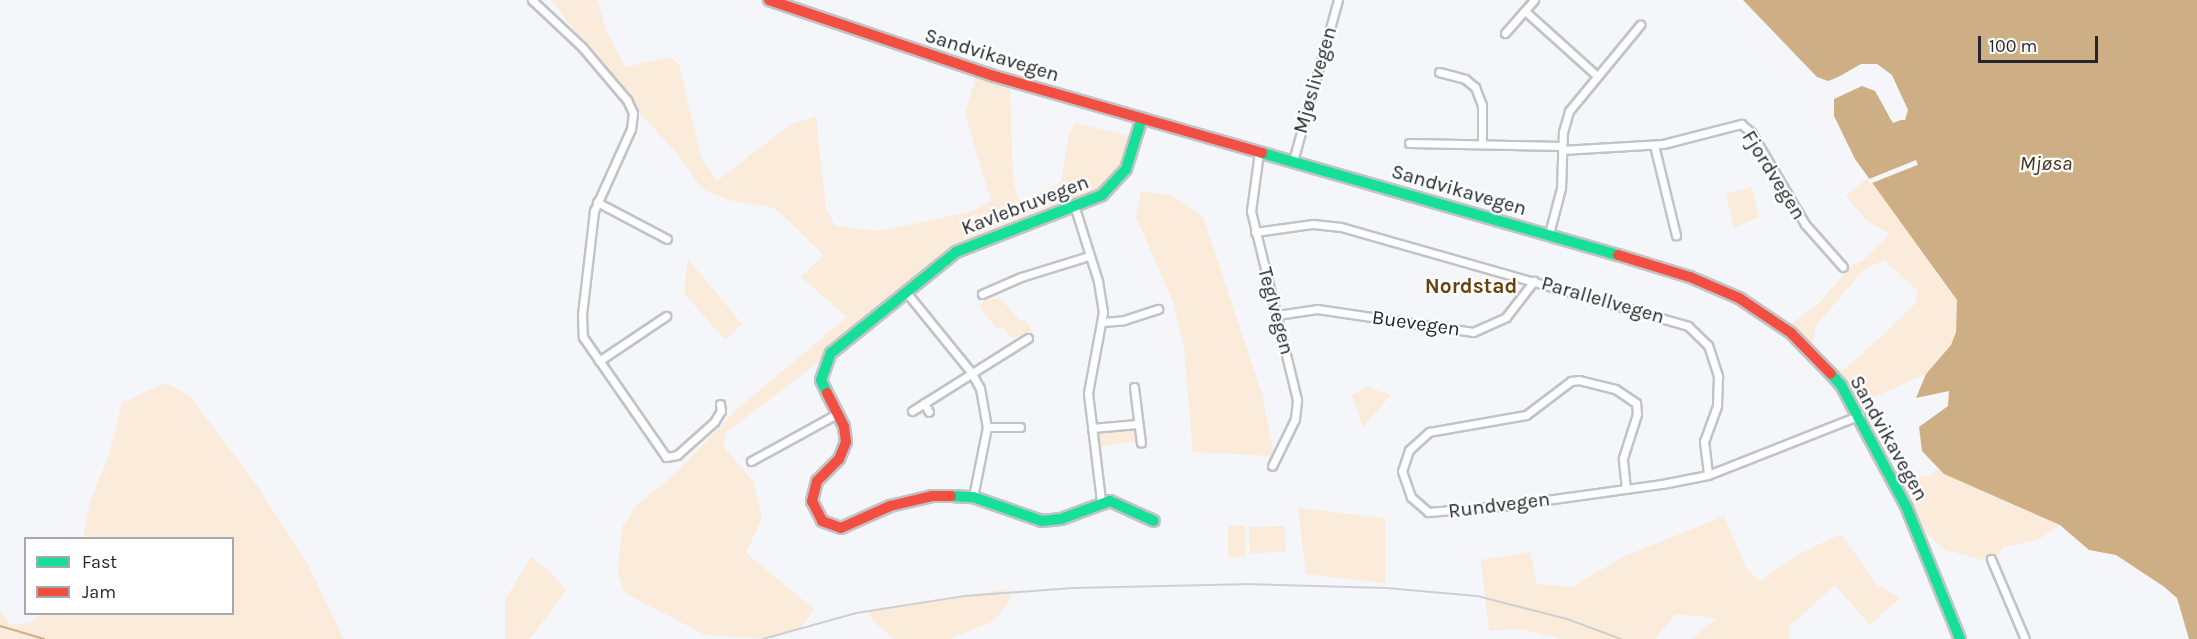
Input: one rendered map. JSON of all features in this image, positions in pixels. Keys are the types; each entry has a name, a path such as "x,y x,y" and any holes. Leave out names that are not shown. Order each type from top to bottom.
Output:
{"main road":[{"name":"Sandvikavegen","path":"769,0 994,76 1549,234 1690,277 1752,305 1816,355 1860,415 1912,518 1960,639"},
{"name":"Kavlebruvegen","path":"1101,501 1050,520 1030,518 973,497 913,499 890,506 850,528 829,525 816,513 812,494 843,452 846,436 823,387 825,362 906,292 967,245 1075,208 1102,195 1118,181 1130,161 1142,118"},
{"path":"1101,501 1114,502 1154,521"}],"street":[{"path":"532,0 569,33 632,107 631,129 597,202 582,322 583,337 666,457 677,455 714,422 720,414 720,404"},
{"name":"Mjøslivegen","path":"1293,161 1338,0"},
{"path":"1505,33 1534,0"},
{"path":"1525,10 1596,75"},
{"path":"1549,234 1560,188 1562,148 1569,111 1596,75 1640,25"},
{"path":"1439,72 1465,79 1475,87 1482,105 1482,144"},
{"name":"Fjordvegen","path":"1409,142 1562,148 1654,145 1693,138 1734,124 1745,126 1805,224 1844,267"},
{"path":"1654,145 1676,235"},
{"name":"Teglvegen","path":"1260,152 1251,197 1255,232 1295,385 1297,411 1272,466"},
{"path":"597,202 667,239"},
{"path":"1075,208 1101,296 1104,322 1088,380 1101,501"},
{"name":"Parallellvegen","path":"1255,232 1313,224 1341,227 1674,320 1700,334 1718,376 1717,406 1704,441 1708,475"},
{"path":"982,294 994,287 1089,256"},
{"name":"Buevegen","path":"1277,315 1317,309 1473,332 1506,317 1534,281"},
{"path":"994,287 997,295"},
{"path":"906,292 972,372 982,397 987,427 973,497"},
{"path":"1104,322 1124,320 1158,309"},
{"path":"599,361 666,316"},
{"path":"912,411 1028,338"},
{"name":"Rundvegen","path":"1626,489 1623,458 1637,414 1636,403 1615,389 1579,380 1571,381 1526,415 1429,432 1412,446 1402,471 1411,497 1422,508 1437,513 1626,489 1708,475 1860,415"},
{"path":"1134,387 1141,443"},
{"path":"924,403 928,412"},
{"path":"751,461 837,414"},
{"path":"1092,428 1137,424"},
{"path":"987,427 1020,427"},
{"path":"1991,559 2025,639"}],"shaded area":[{"path":"552,0 597,0 607,32 625,67 671,57 679,65 701,157 717,181 790,125 816,116 826,208 835,226 880,231 973,211 991,201 965,114 977,73 1010,85 1013,180 1019,204 1061,182 1069,134 1075,123 1139,138 1125,175 1076,202 949,263 727,432 723,446 753,481 762,518 746,553 814,609 800,629 766,639 705,635 625,593 618,573 622,527 637,505 674,475 736,410 847,317 801,277 824,255 775,208 729,200 702,189 680,157 609,79"},
{"path":"1869,177 1957,300 1956,333 1951,345 1926,374 1872,398 1860,412 1829,372 1846,368 1882,336 1916,303 1918,291 1884,260 1863,270 1815,327 1812,354 1785,329 1821,301 1852,265 1862,261 1890,234 1867,221 1846,196"},
{"path":"1752,187 1759,217 1734,228 1726,194"},
{"path":"1141,191 1171,195 1203,216 1262,394 1274,456 1193,452 1184,347 1173,302 1136,217"},
{"path":"688,259 742,324 725,340 684,293"},
{"path":"1000,298 1020,321 1025,320 1032,331 1012,338 1003,328 997,329 979,306 986,300"},
{"path":"165,383 189,395 258,487 307,563 344,639 0,639 0,610 10,625 30,623 39,615 234,615 234,537 83,537 90,501 108,458 122,403"},
{"path":"1367,387 1391,395 1363,427 1352,395"},
{"path":"1127,428 1134,432 1136,441 1098,447 1099,432"},
{"path":"1939,468 1944,474 2060,525 2038,540 2004,547 1993,563 1943,549 1920,526 1899,476 1930,476"},
{"path":"1298,508 1385,518 1385,583 1306,574"},
{"path":"1724,516 1746,568 1760,581 1799,554 1841,534 1877,585 1900,598 1870,625 1835,585 1790,626 1789,639 1691,639 1717,618 1676,614 1655,639 1564,639 1519,629 1489,631 1481,560 1530,552 1537,584 1572,587 1623,557"},
{"path":"1228,526 1245,526 1245,557 1228,557"},
{"path":"1285,526 1286,552 1250,553 1249,527"},
{"path":"531,557 551,572 566,591 533,635 527,639 505,639 505,600"},
{"path":"1008,589 1011,598 994,621 949,639 894,639 872,620 869,612"}],"water":[{"name":"Mjøsa","path":"1743,0 2197,0 2197,639 2189,639 2177,598 2163,586 2116,555 2089,550 2060,525 1944,474 1922,451 1919,427 1948,406 1949,391 1916,398 1926,374 1951,345 1956,332 1957,300 1855,159 1834,116 1834,99 1862,86 1875,91 1893,123 1901,120 1904,113 1900,98 1882,68 1867,66 1828,81 1817,77"}],"pier":[{"path":"1861,64 1877,64 1892,75 1908,110 1905,120 1891,120 1875,88 1894,119 1901,113 1880,71 1867,69 1826,84"},
{"path":"1916,160 1918,165 1870,184 1868,179"}],"waterway":[{"path":"0,626 44,639"}],"railway":[{"path":"763,639 856,613 964,596 1073,588 1243,584 1386,588 1477,596 1567,619 1621,639"}],"traffic: fast":[{"path":"827,393 821,380 831,353 956,252 1102,195 1126,169 1142,118"},
{"path":"1262,153 1618,255"},
{"path":"1831,374 1841,385 1906,506 1960,639"},
{"path":"951,496 973,497 1042,521 1061,519 1110,501 1154,521"}],"traffic: jam":[{"path":"769,0 994,76 1262,153"},
{"path":"1618,255 1690,277 1739,298 1791,333 1831,374"},
{"path":"827,393 844,427 846,442 839,459 817,481 812,501 822,521 841,528 890,506 932,496 951,496"}],"district":[{"name":"Nordstad","path":"1471,286"}]}
